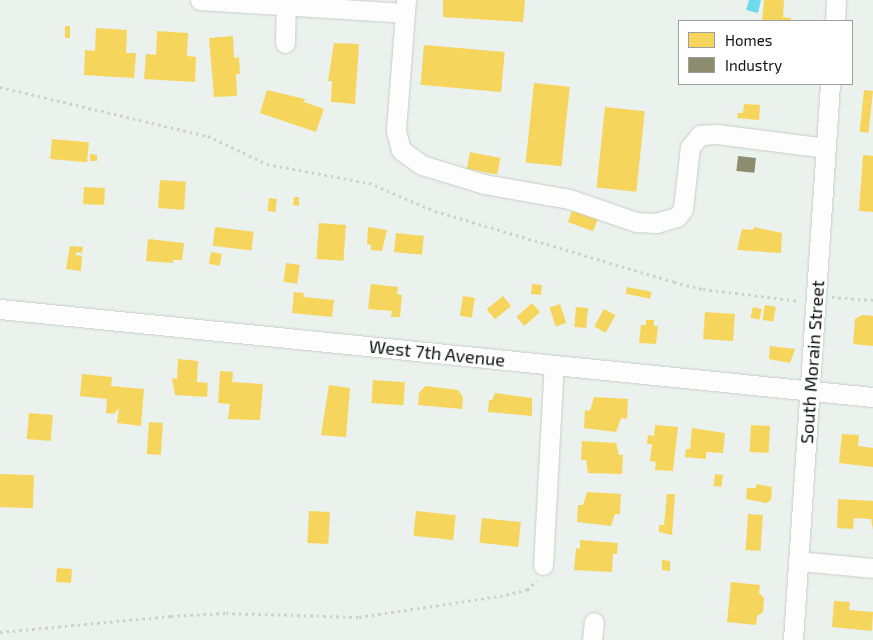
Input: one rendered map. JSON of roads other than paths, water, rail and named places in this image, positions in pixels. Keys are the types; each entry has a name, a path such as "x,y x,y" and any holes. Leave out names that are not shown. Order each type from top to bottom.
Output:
{"street":[{"path":"200,0 286,3 378,11 405,7 398,142 408,157 452,176 563,198 604,213 656,223 672,220 682,209 690,147 700,135 717,134 826,148"},
{"path":"834,20 836,0"},
{"path":"285,43 286,3"},
{"name":"South Morain Street","path":"793,640 830,85"},
{"name":"West 7th Avenue","path":"0,309 873,398"},
{"path":"543,565 554,365"},
{"path":"799,561 873,568"}],"water":[{"path":"749,0 761,0 758,13 746,10"}]}
